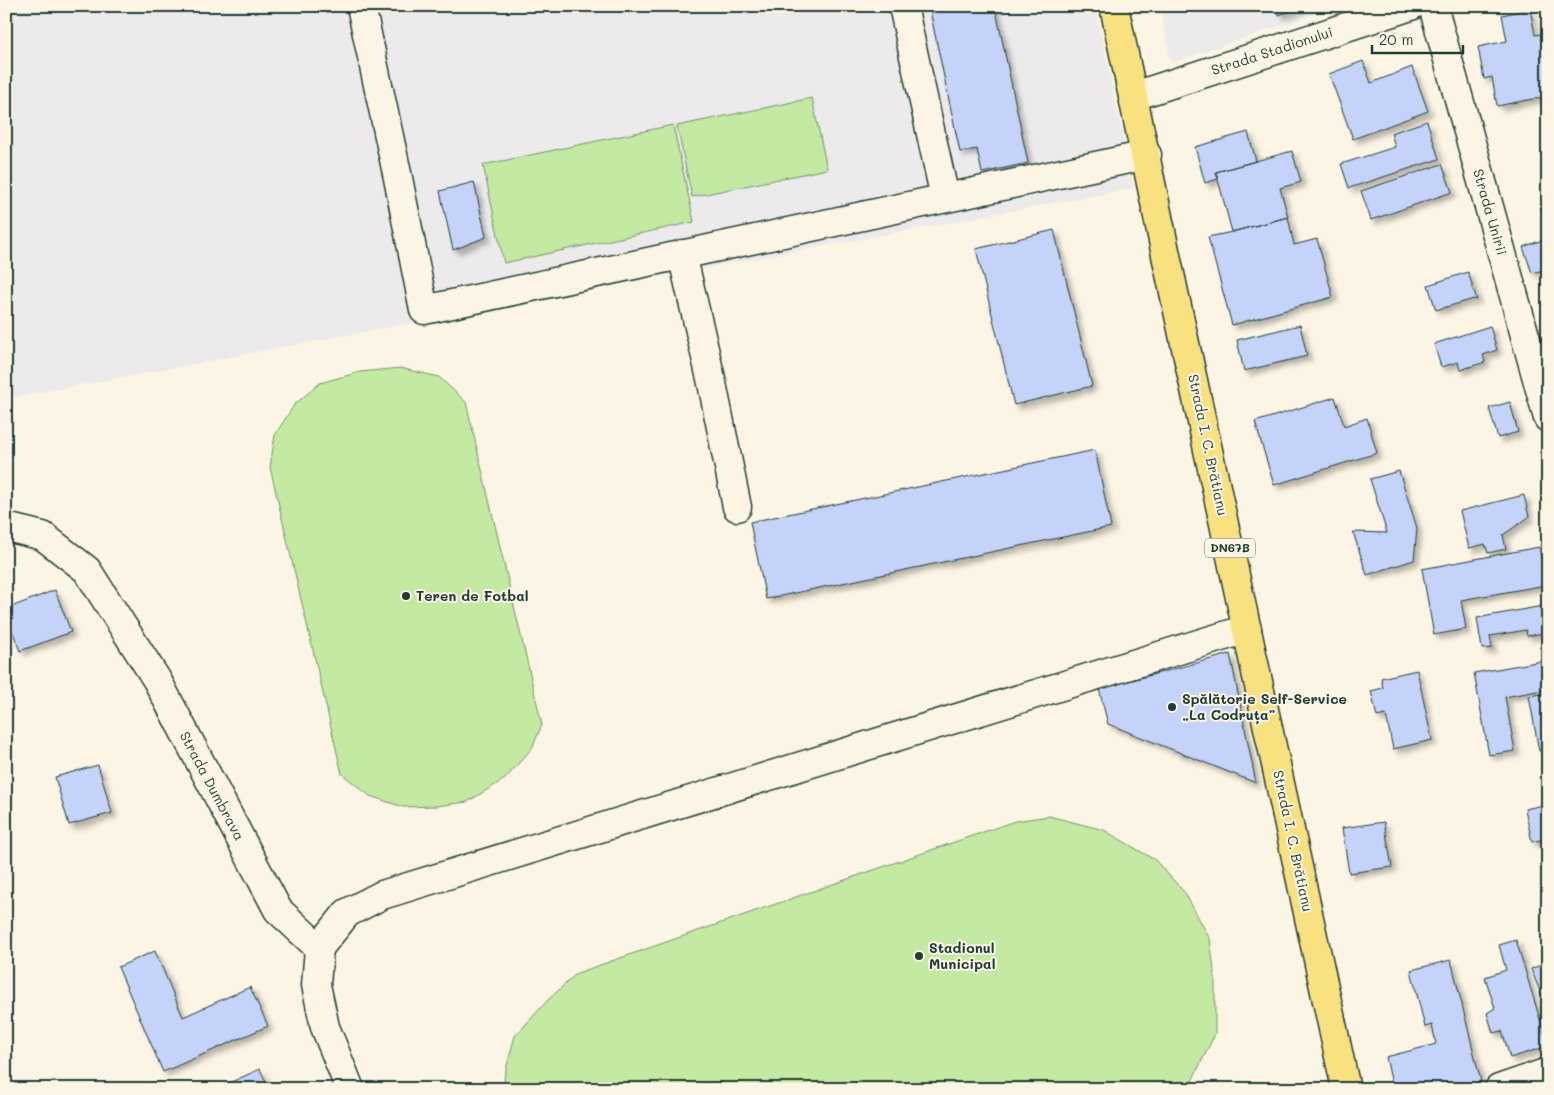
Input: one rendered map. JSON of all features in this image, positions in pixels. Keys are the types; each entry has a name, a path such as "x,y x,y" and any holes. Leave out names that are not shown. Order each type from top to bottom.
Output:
{"main road":[{"name":"Strada I. C. Brătianu","path":"1114,6 1346,1089"}],"street":[{"path":"361,6 424,310 1146,155"},
{"path":"903,6 945,198"},
{"name":"Strada Stadionului","path":"1134,96 1411,6"},
{"name":"Strada Unirii","path":"1433,6 1548,418"},
{"path":"682,254 712,383 737,507"},
{"name":"Strada Dumbrava","path":"6,527 43,536 87,570 156,680 278,910 319,948"},
{"path":"350,1089 323,1018 316,985 319,948 347,913 382,895 1247,629"},
{"path":"1499,1089 1548,1072"}],"shaded area":[{"path":"6,6 1095,6 1134,188 6,399"},
{"path":"1160,6 1337,6 1171,63"}],"green space":[{"path":"812,98 827,169 692,197 677,126"},
{"path":"673,125 694,222 504,263 483,165"},
{"name":"Teren de Fotbal","path":"400,368 439,377 466,402 542,725 532,748 505,779 467,802 436,806 403,807 370,796 342,774 270,467 275,435 294,405 320,383 360,372"},
{"name":"Stadionul Municipal","path":"1049,816 1104,830 1155,860 1185,893 1210,939 1215,977 1215,1034 1188,1089 503,1089 505,1073 515,1036 548,1000 577,973 1015,821"}],"building":[{"path":"929,6 995,6 1028,163 982,173 977,149 960,152"},
{"path":"1277,6 1305,6 1279,15"},
{"path":"1530,9 1535,35 1548,33 1548,96 1497,106 1492,77 1484,79 1478,47 1507,41 1502,15"},
{"path":"1363,61 1371,83 1412,67 1428,111 1353,139 1329,74"},
{"path":"1427,121 1439,159 1349,188 1341,164 1395,147 1391,133"},
{"path":"1248,132 1256,161 1216,172 1218,179 1205,183 1195,147"},
{"path":"1292,151 1301,182 1280,188 1288,217 1232,232 1216,172"},
{"path":"1442,164 1452,192 1371,220 1361,191"},
{"path":"474,182 486,237 453,250 440,191"},
{"path":"1548,207 1548,228 1541,209"},
{"path":"1288,217 1294,245 1317,239 1333,297 1232,325 1208,237"},
{"path":"1054,230 1092,386 1014,405 976,249"},
{"path":"1548,238 1548,269 1532,273 1523,247"},
{"path":"1468,272 1477,300 1474,299 1436,310 1428,285"},
{"path":"1300,325 1307,356 1244,371 1237,340"},
{"path":"1490,326 1497,350 1483,355 1485,362 1460,370 1458,362 1441,367 1434,344"},
{"path":"1335,397 1344,426 1367,418 1377,453 1274,485 1255,422"},
{"path":"1510,402 1518,432 1498,438 1489,408"},
{"path":"1095,450 1111,527 766,599 750,522"},
{"path":"1399,471 1417,528 1414,560 1367,575 1353,532 1387,533 1370,479"},
{"path":"1524,495 1529,517 1503,535 1506,549 1488,553 1485,544 1469,548 1460,511"},
{"path":"1539,547 1546,585 1461,600 1466,629 1434,635 1422,569"},
{"path":"55,590 71,632 20,651 6,614 6,609"},
{"path":"1548,605 1548,625 1543,626 1544,633 1527,636 1526,630 1490,636 1492,648 1482,649 1477,618"},
{"name":"Spălătorie Self-Service „La Codruța”","path":"1230,654 1256,783 1108,724 1099,689"},
{"path":"1548,660 1548,689 1505,697 1515,751 1489,755 1474,673"},
{"path":"1417,670 1432,740 1393,749 1386,715 1377,717 1371,691 1383,688 1381,678"},
{"path":"1548,693 1548,749 1539,751 1529,696"},
{"path":"98,765 112,813 69,825 55,777"},
{"path":"1548,804 1548,838 1532,842 1525,809"},
{"path":"1384,822 1392,867 1349,873 1342,828"},
{"path":"1548,867 1548,890 1542,869"},
{"path":"1516,940 1548,1046 1510,1058 1502,1031 1493,1033 1487,1013 1495,1008 1485,977 1506,970 1499,945"},
{"path":"155,951 183,1017 250,987 268,1026 163,1072 118,967"},
{"path":"1451,960 1481,1082 1454,1089 1393,1089 1386,1057 1436,1044 1432,1025 1425,1027 1411,970"},
{"path":"1548,962 1548,993 1542,996 1531,969"},
{"path":"260,1069 269,1089 218,1089 218,1088"}],"place":[{"name":"Teren de Fotbal","path":"406,596"},
{"name":"Spălătorie Self-Service „La Codruța”","path":"1172,707"},
{"name":"Stadionul Municipal","path":"919,956"}]}
